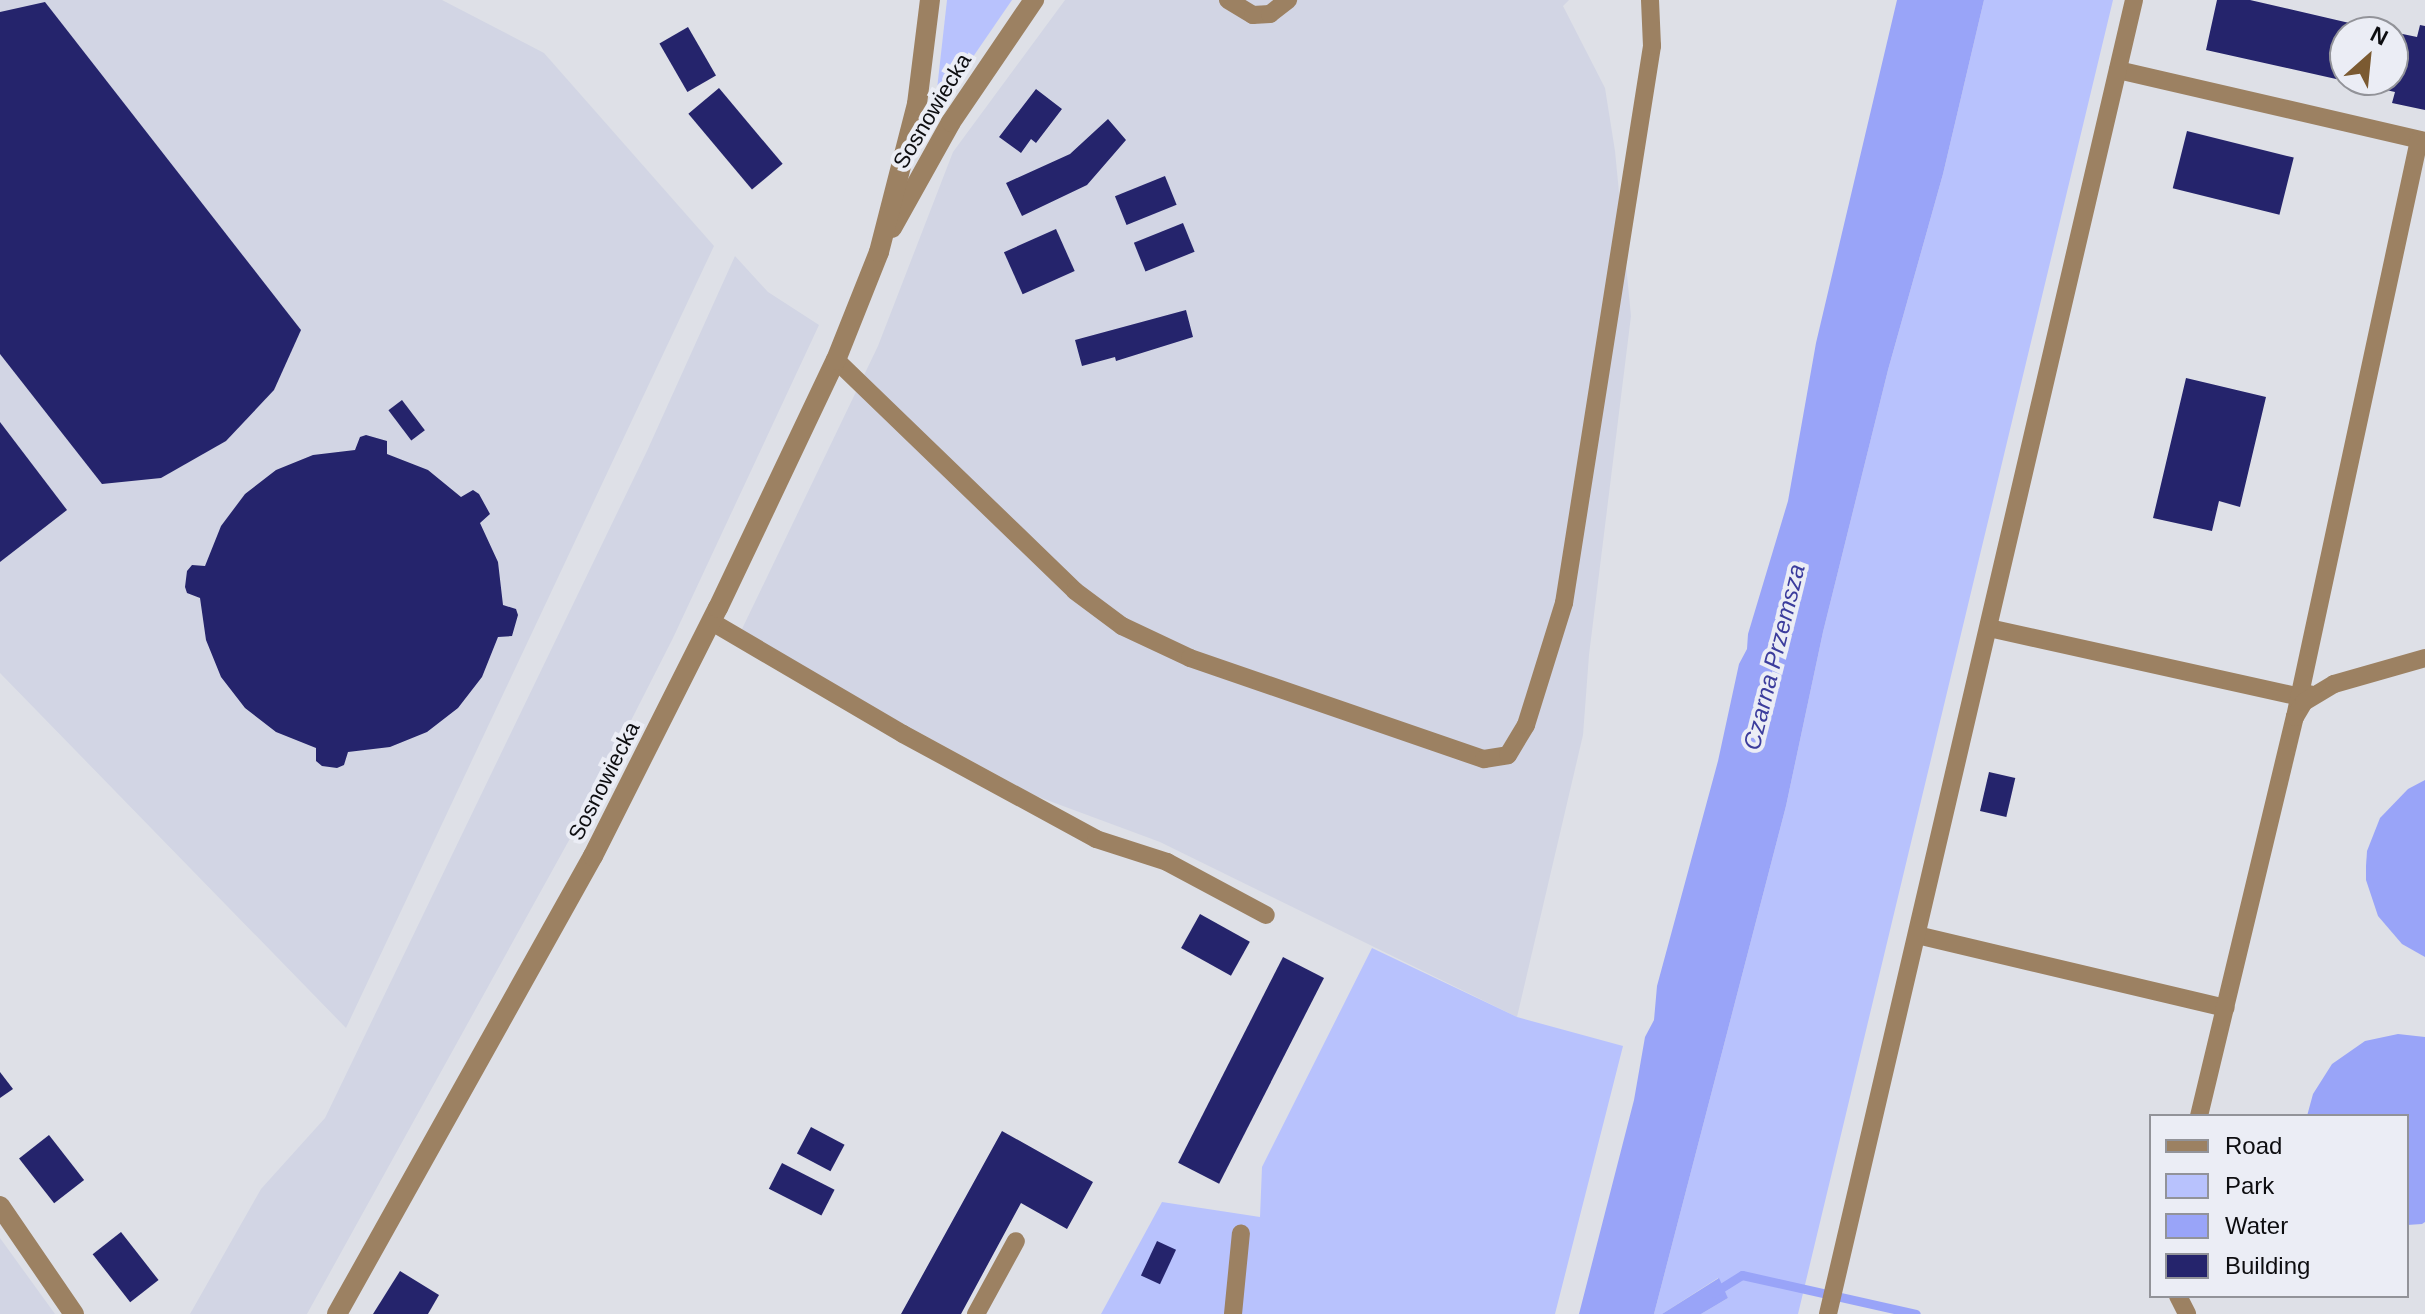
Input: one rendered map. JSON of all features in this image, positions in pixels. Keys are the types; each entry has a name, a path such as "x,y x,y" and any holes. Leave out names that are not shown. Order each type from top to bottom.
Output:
{"street":[{"name":"Sosnowiecka","path":"879,252 917,104 930,0"},
{"name":"Sosnowiecka","path":"337,1314 593,856 712,622 836,360 879,252 951,122 1034,0"},
{"path":"0,1206 74,1314"}],"lane":[{"path":"1228,0 1253,15 1270,14 1288,0"},
{"path":"836,360 1075,591 1122,626 1190,658 1484,759 1508,755 1526,725 1564,603 1652,46 1650,0"},
{"path":"1829,1309 2134,0"},
{"path":"2118,70 2422,140 2308,694 2295,717 2199,1114"},
{"path":"712,622 903,734 1096,839 1167,862 1266,915"},
{"path":"1989,628 2308,694 2425,658"},
{"path":"1917,935 2225,1008"},
{"path":"1233,1314 1241,1233"},
{"path":"976,1314 1016,1241"}],"shaded area":[{"path":"0,0 442,0 544,53 714,246 346,1028 0,673"},
{"path":"1065,0 1569,0 1563,6 1605,88 1615,151 1631,316 1589,655 1583,735 1517,1017 1160,842 1036,796 792,663 742,629 878,346 953,152"},
{"path":"735,256 768,292 819,325 673,638 583,815 307,1314 190,1314 261,1189 325,1118 647,451"},
{"path":"0,1238 55,1314 0,1314"}],"green space":[{"path":"947,0 1012,0 942,102 937,89"},
{"path":"1984,0 2113,0 1798,1314 1701,1314 1728,1298 1718,1278 1662,1314 1654,1314 1786,806 1823,632 1888,370 1943,174"},
{"path":"1372,948 1517,1017 1623,1046 1555,1314 1101,1314 1162,1202 1260,1217 1262,1167"}],"water":[{"name":"Czarna Przemsza","path":"1897,0 1984,0 1943,174 1888,370 1823,632 1786,806 1654,1314 1579,1314 1634,1100 1645,1037 1654,1020 1657,986 1718,761 1739,664 1747,649 1748,634 1788,501 1816,343"},
{"path":"2425,780 2425,957 2402,944 2378,916 2366,880 2366,866 2367,851 2380,818 2408,789"},
{"path":"2398,1034 2425,1037 2425,1222 2422,1224 2409,1225 2409,1114 2308,1114 2313,1094 2332,1064 2365,1041"},
{"path":"1719,1278 1728,1298 1701,1314 1662,1314"}],"building":[{"path":"2217,0 2250,0 2329,18 2329,77 2206,50"},
{"path":"45,2 301,330 274,390 226,441 161,478 102,484 0,354 0,12"},
{"path":"2420,25 2425,26 2425,110 2392,103 2394,96 2409,96 2409,35 2417,37"},
{"path":"688,27 716,75 687,92 659,44"},
{"path":"719,88 783,164 752,190 688,114"},
{"path":"1036,89 1062,109 1036,143 1031,139 1021,153 999,137"},
{"path":"1108,119 1126,140 1087,185 1022,216 1006,183 1070,154"},
{"path":"2187,131 2294,158 2279,215 2173,188"},
{"path":"1165,176 1177,205 1127,225 1115,196"},
{"path":"1183,223 1195,252 1145,272 1134,243"},
{"path":"1056,229 1075,271 1023,294 1004,252"},
{"path":"1186,310 1193,337 1116,361 1115,357 1082,366 1075,340"},
{"path":"2186,378 2266,397 2240,507 2219,501 2212,531 2153,518"},
{"path":"402,400 425,430 411,441 388,410"},
{"path":"0,422 67,510 0,562"},
{"path":"366,435 387,441 387,454 428,470 461,497 473,490 479,494 490,514 480,523 498,562 503,605 516,609 518,615 512,636 498,637 482,677 458,708 427,732 390,747 348,752 344,765 337,768 322,766 316,761 316,748 276,732 245,708 221,677 206,640 200,598 187,593 185,587 187,571 192,565 205,566 221,526 245,494 276,470 313,455 355,450 360,437"},
{"path":"1989,772 2015,778 2006,817 1980,811"},
{"path":"1200,914 1250,942 1231,976 1181,948"},
{"path":"1283,957 1324,978 1219,1184 1178,1163"},
{"path":"0,1072 13,1089 0,1098"},
{"path":"811,1127 845,1145 830,1171 797,1153"},
{"path":"1002,1131 1093,1182 1067,1229 1021,1203 961,1314 901,1314"},
{"path":"49,1135 84,1180 54,1203 19,1158"},
{"path":"782,1163 835,1190 821,1216 769,1189"},
{"path":"121,1232 159,1280 130,1302 93,1254"},
{"path":"1157,1241 1176,1250 1160,1284 1141,1275"},
{"path":"400,1271 439,1295 428,1314 373,1314"}],"waterway":[{"path":"1713,1293 1742,1275 1916,1314"}]}
